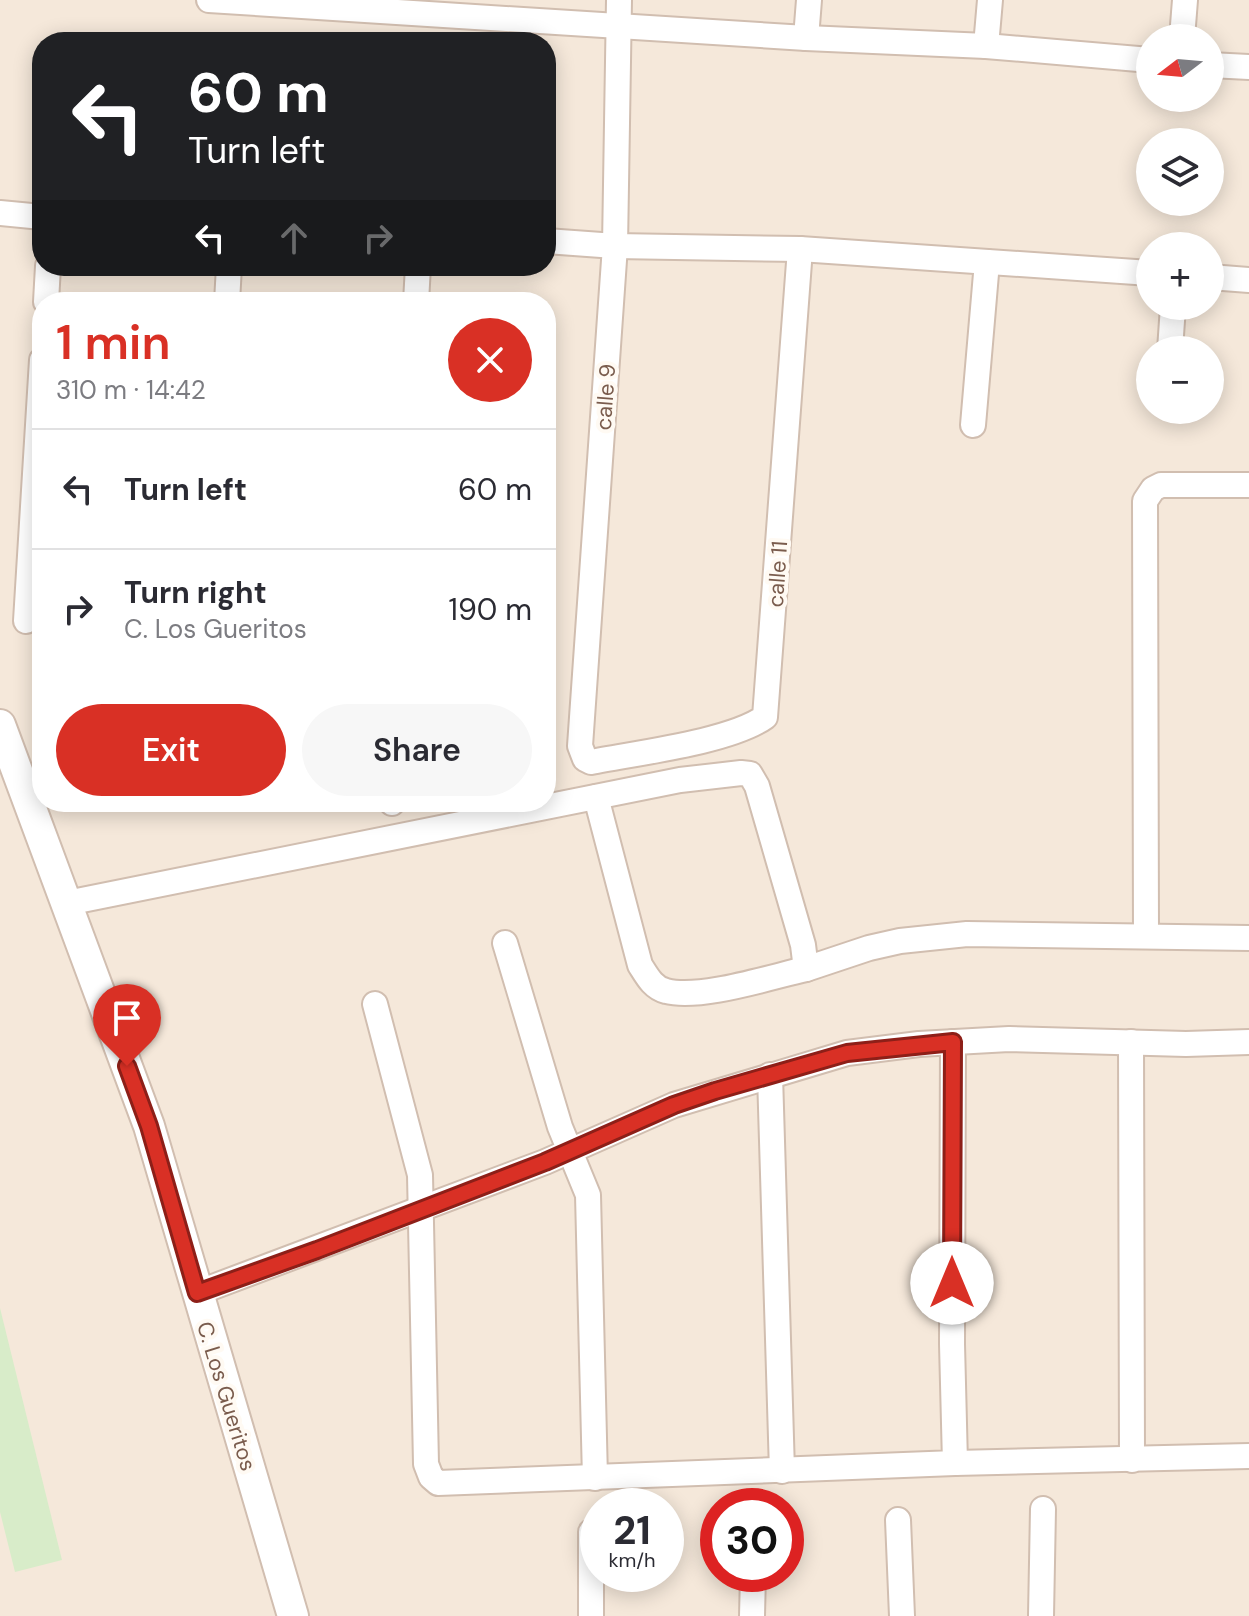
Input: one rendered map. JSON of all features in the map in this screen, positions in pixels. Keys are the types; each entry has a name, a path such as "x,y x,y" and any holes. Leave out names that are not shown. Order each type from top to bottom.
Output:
{"street":[{"path":"209,0 426,7 617,26 986,46 1136,59"},
{"name":"calle 9","path":"591,762 585,759 580,746 615,246 619,0"},
{"path":"806,38 809,0"},
{"path":"986,46 990,0"},
{"path":"1183,24 1185,0"},
{"path":"1224,66 1249,67"},
{"path":"0,213 32,216"},
{"path":"556,242 615,246 800,249 1136,272"},
{"name":"calle 11","path":"591,762 692,743 753,726 765,717 800,249"},
{"path":"973,425 987,262"},
{"path":"1224,278 1249,280"},
{"path":"1146,934 1145,501 1148,494 1161,485 1249,485"},
{"path":"26,621 32,523"},
{"name":"C. Los Gueritos","path":"0,725 32,810"},
{"path":"556,805 680,780 750,774 757,786 803,945 806,969"},
{"path":"596,797 640,965 651,983 665,991 699,992 806,969 869,948 931,937 967,934 1146,934 1249,938"},
{"name":"C. Los Gueritos","path":"33,812 149,1126 293,1616"},
{"path":"67,903 521,812"},
{"path":"505,943 560,1127 584,1179 590,1209 595,1478"},
{"path":"375,1004 420,1175 426,1464 431,1477 438,1483 955,1463 1249,1456"},
{"path":"197,1293 570,1151 674,1105 847,1053 1009,1039 1249,1042"},
{"path":"953,1042 952,1344 955,1463"},
{"path":"1131,1042 1132,1460"},
{"path":"770,1075 782,1471"},
{"path":"1041,1616 1043,1509"},
{"path":"898,1520 902,1616"},
{"path":"591,1592 591,1616"},
{"path":"752,1616 753,1592"}],"shaded area":[{"path":"0,0 1249,0 1249,1616 0,1616"}],"green space":[{"path":"0,1308 62,1560 15,1572 0,1512"}],"route":[{"path":"127,1066 149,1126 197,1293 545,1162 674,1105 715,1091 847,1053 953,1042 952,1283"}]}
